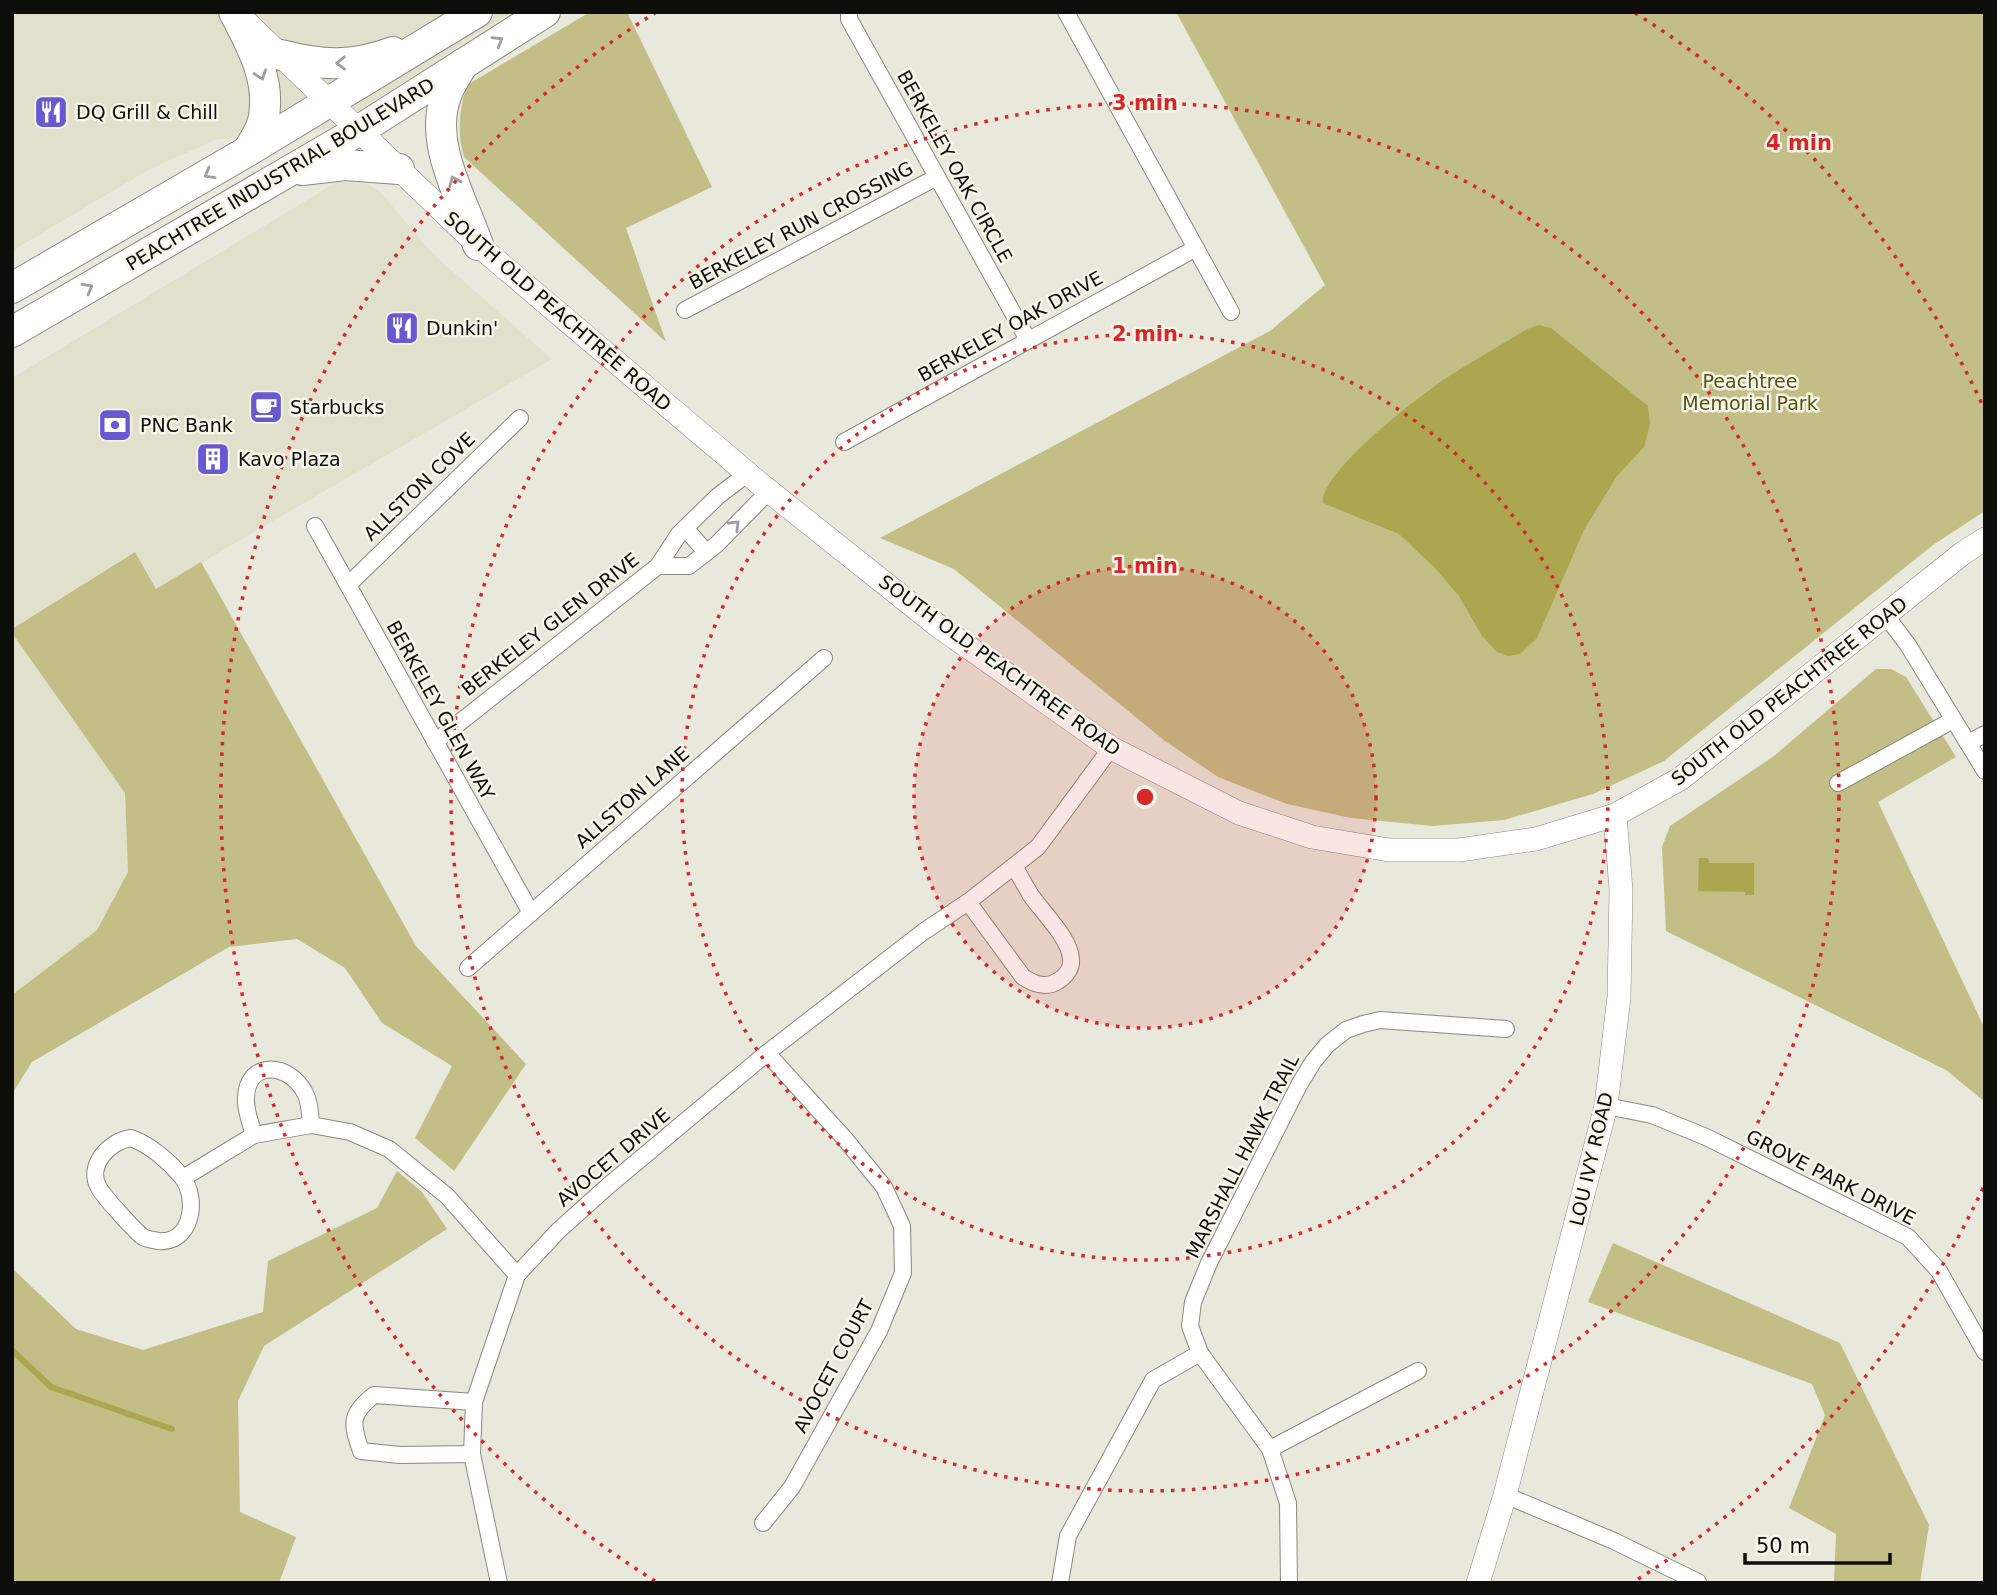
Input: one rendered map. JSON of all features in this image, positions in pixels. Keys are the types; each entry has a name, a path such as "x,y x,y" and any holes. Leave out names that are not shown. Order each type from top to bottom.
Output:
{"highway":[{"path":"235,12 253,48 265,87 262,124 248,151"},
{"name":"PEACHTREE INDUSTRIAL BOULEVARD","path":"12,288 331,102 477,12"},
{"name":"PEACHTREE INDUSTRIAL BOULEVARD","path":"12,332 358,131 545,12"},
{"path":"281,55 308,62 343,65 369,61 430,41"},
{"path":"464,63 446,94 440,129 447,165 478,245"},
{"path":"275,179 300,170 345,165 399,169"}],"street":[{"name":"SOUTH OLD PEACHTREE ROAD","path":"235,12 478,245 747,474 937,625 1111,748 1239,813 1312,837 1389,850 1459,849 1536,839 1615,815 1680,779 1963,552 1985,539"},
{"name":"BERKELEY OAK CIRCLE","path":"849,12 849,19 1028,340"},
{"path":"1066,12 1231,312"},
{"name":"BERKELEY RUN CROSSING","path":"685,310 937,177"},
{"name":"BERKELEY OAK DRIVE","path":"844,442 1196,247"},
{"name":"ALLSTON COVE","path":"348,585 520,418"},
{"name":"BERKELEY GLEN DRIVE","path":"435,742 658,566 685,528 718,496 747,474"},
{"name":"BERKELEY GLEN DRIVE","path":"658,566 689,566 769,491"},
{"name":"BERKELEY GLEN WAY","path":"315,526 531,913"},
{"path":"685,528 706,552"},
{"path":"1886,616 1908,645 1985,771"},
{"name":"ALLSTON LANE","path":"467,968 824,659"},
{"path":"1838,783 1953,720"},
{"path":"1968,743 1985,734"},
{"name":"AVOCET DRIVE","path":"499,1583 472,1454 474,1402 517,1275 558,1231 608,1186 767,1053 1038,847 1111,748"},
{"name":"LOU IVY ROAD","path":"1478,1583 1505,1495 1606,1105 1619,997 1621,890 1615,815"},
{"path":"968,902 1023,977 1035,985 1047,985 1056,983 1067,975 1072,961 1068,946 1032,897 1014,866"},
{"name":"MARSHALL HAWK TRAIL","path":"1289,1583 1288,1503 1270,1449 1200,1353 1190,1326 1193,1302 1209,1263 1299,1085 1327,1045 1346,1030 1380,1020 1506,1029"},
{"name":"AVOCET COURT","path":"763,1523 792,1487 873,1343 903,1273 902,1226 884,1187 845,1139 767,1053"},
{"path":"254,1135 245,1101 247,1087 254,1076 263,1070 274,1069 297,1080 306,1094 311,1125"},
{"name":"GROVE PARK DRIVE","path":"1606,1105 1652,1115 1706,1137 1908,1237 1939,1271 1985,1352"},
{"path":"183,1178 254,1135 311,1125 350,1132 389,1149 447,1196 517,1275"},
{"path":"131,1139 146,1144 183,1178 193,1204 188,1224 177,1238 161,1241 144,1238 99,1188 95,1172 107,1148 120,1140 131,1139"},
{"path":"1060,1583 1068,1536 1153,1380 1200,1353"},
{"path":"1270,1449 1418,1371"},
{"path":"472,1454 422,1455 361,1451 353,1428 360,1406 374,1395 474,1402"},
{"path":"1505,1495 1614,1541 1698,1582"}],"shaded area":[{"path":"12,12 511,12 332,128 215,140 148,170 12,251"},
{"path":"337,182 368,184 380,192 434,255 552,359 156,589 134,552 12,629 12,378"},
{"path":"1539,325 1551,328 1648,406 1650,424 1644,447 1617,476 1584,530 1537,638 1520,654 1508,656 1497,652 1482,636 1459,596 1435,568 1399,534 1323,503 1327,489 1338,472 1399,414 1454,373 1527,329"},
{"path":"12,633 125,793 128,872 97,930 12,995"},
{"path":"1699,858 1708,858 1709,863 1754,863 1754,895 1745,895 1745,892 1698,891"}],"green space":[{"path":"590,12 627,12 712,187 626,228 666,342 464,157 460,121 467,85"},
{"name":"Peachtree Memorial Park","path":"1176,12 1985,12 1985,511 1933,545 1664,761 1593,794 1504,820 1433,826 1351,818 1287,804 1218,777 1165,741 954,569 880,538 1270,331 1325,285"},
{"path":"135,552 156,589 201,562 416,946 526,1064 454,1171 415,1138 452,1066 382,1023 345,968 297,939 229,947 32,1062 12,1094 12,995 97,930 128,872 125,793 12,633 12,629"},
{"path":"1876,669 1891,669 1906,677 1956,757 1878,802 1985,1029 1985,1102 1946,1070 1666,931 1662,847 1670,826 1774,756"},
{"path":"397,1171 422,1192 447,1229 264,1346 238,1401 240,1512 296,1537 279,1583 12,1583 12,1268 76,1329 143,1350 263,1312 268,1261 377,1208"},
{"path":"1613,1243 1840,1343 1929,1525 1920,1583 1834,1583 1836,1534 1789,1508 1825,1415 1812,1384 1588,1302"}],"waterway":[{"path":"12,1350 51,1387 172,1429"}],"place":[{"name":"DQ Grill & Chill","path":"51,112"},
{"name":"Dunkin'","path":"402,328"},
{"name":"Starbucks","path":"266,407"},
{"name":"PNC Bank","path":"115,425"},
{"name":"Kavo Plaza","path":"213,459"}]}
